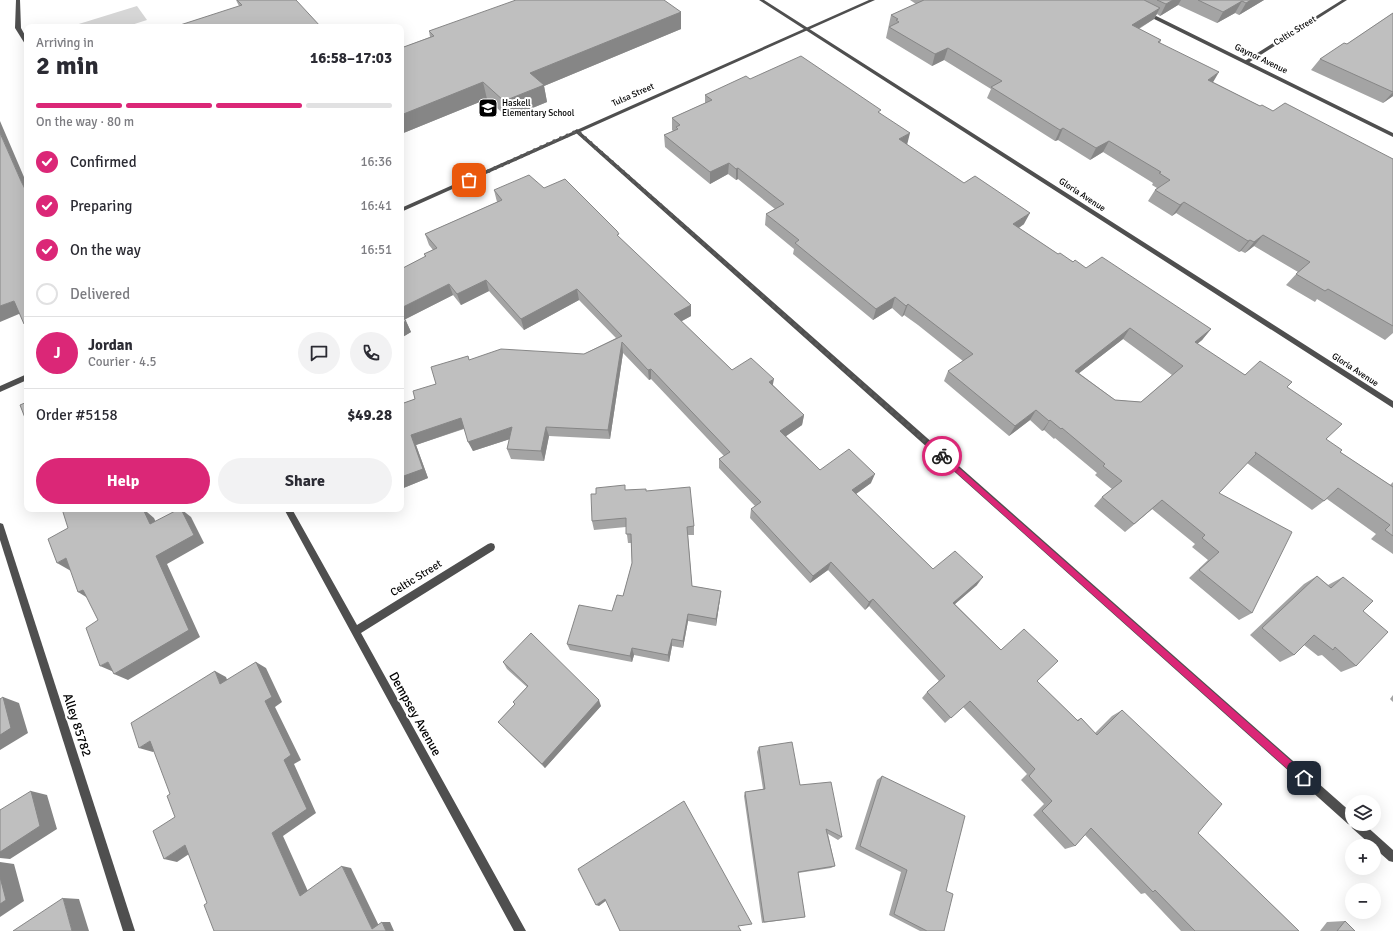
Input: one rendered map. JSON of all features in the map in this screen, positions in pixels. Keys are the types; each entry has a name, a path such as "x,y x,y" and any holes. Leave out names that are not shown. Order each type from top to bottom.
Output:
{"street":[{"path":"18,0 18,28 24,38"},
{"name":"Gloria Avenue","path":"761,0 1393,405"},
{"name":"Tulsa Street","path":"404,209 873,0"},
{"name":"Celtic Street","path":"1246,62 1345,0"},
{"name":"Gaynor Avenue","path":"1141,10 1393,134"},
{"path":"577,131 1345,814"},
{"path":"0,389 24,378"},
{"name":"Dempsey Avenue","path":"290,512 520,931"},
{"name":"Alley 85782","path":"0,528 129,931"},
{"name":"Celtic Street","path":"355,631 491,547"},
{"path":"1364,831 1393,857"}],"shaded area":[{"path":"137,6 147,20 134,24 79,24"}],"building":[{"path":"237,0 296,0 318,24 183,24 242,5"},
{"path":"516,0 664,0 681,12 530,73 544,85 504,101 483,82 404,114 404,47 434,36 429,31"},
{"path":"924,0 1144,0 1160,8 1132,25 1161,40 1158,42 1219,72 1208,80 1273,111 1285,103 1393,159 1393,326 1328,289 1325,291 1296,274 1310,262 1263,235 1254,242 1250,240 1248,241 1184,202 1180,205 1155,190 1170,180 1159,173 1161,172 1109,141 1096,148 1063,128 1060,130 991,87 1002,81 948,48 935,54 889,27 899,22 896,20 898,19 891,15"},
{"path":"1157,0 1173,0 1166,4"},
{"path":"1198,0 1251,0 1246,3 1242,1 1223,12"},
{"path":"1393,13 1393,92 1320,59 1344,43 1347,44"},
{"path":"801,56 881,110 878,112 910,133 899,139 964,183 975,176 1030,213 1013,224 1058,254 1060,253 1073,262 1075,260 1086,268 1102,257 1211,329 1195,342 1245,375 1260,361 1292,382 1287,387 1342,424 1326,439 1342,450 1340,452 1393,487 1393,536 1385,530 1390,525 1338,488 1324,501 1255,452 1256,454 1219,493 1292,532 1252,613 1199,570 1219,552 1202,538 1205,535 1162,500 1134,524 1102,497 1122,481 1103,466 1105,464 1062,428 1061,429 1050,420 1049,421 1036,410 1015,426 948,371 973,354 908,304 906,306 895,297 876,309 795,243 799,240 766,214 784,204 738,168 736,169 729,163 710,172 664,135 678,129 676,127 680,125 672,118 712,100 705,95 746,76 750,79","holes":["1130,328 1183,366 1141,402 1115,400 1075,371"]},
{"path":"0,133 24,187 24,324 14,301 0,306"},
{"path":"529,175 544,188 565,179 617,231 619,234 617,235 691,305 674,314 732,370 751,358 774,379 769,382 804,415 780,431 820,470 849,449 875,474 852,490 933,569 955,551 983,577 953,603 1001,650 1024,629 1058,661 1037,681 1078,721 1081,718 1097,735 1122,710 1222,804 1198,833 1299,931 1195,931 1155,890 1153,892 1091,828 1075,846 1042,811 1052,801 1029,776 1035,769 970,701 951,718 927,692 945,676 873,599 869,602 831,562 813,576 751,509 761,502 719,459 730,452 651,369 648,370 622,342 608,430 546,427 541,451 507,449 512,427 468,442 461,418 411,435 423,469 404,476 404,403 415,399 413,391 436,384 431,367 468,356 469,360 501,349 584,354 622,336 577,289 521,319 486,280 457,294 449,284 404,306 404,267 426,256 424,254 437,248 425,234 502,200 494,190"},
{"path":"24,403 24,415 20,405"},
{"path":"625,485 625,490 646,489 646,491 690,487 694,526 687,527 692,586 721,591 716,619 688,614 683,641 672,639 668,655 632,648 630,656 567,644 579,605 612,611 617,595 623,596 632,563 631,534 626,534 626,518 592,521 591,494 596,494 596,488"},
{"path":"63,512 144,512 150,524 173,512 182,512 194,535 156,556 189,630 114,674 108,662 100,666 86,628 98,620 83,590 78,592 66,558 57,563 48,539 68,528"},
{"path":"1317,576 1331,588 1343,577 1373,601 1363,611 1388,632 1356,666 1335,647 1333,650 1314,635 1294,655 1262,628"},
{"path":"531,633 599,700 542,764 498,722 515,704 513,702 528,686 503,662"},
{"path":"256,662 272,697 265,701 291,755 284,760 307,809 272,833 300,896 342,866 372,929 382,922 386,931 214,931 204,905 207,903 185,845 164,859 153,831 175,817 167,796 170,794 150,741 139,748 131,723 215,671 220,684"},
{"path":"3,697 11,728 0,735 0,699"},
{"path":"792,742 800,785 831,782 842,837 826,829 835,866 798,872 805,917 764,922 745,792 765,789 759,747"},
{"path":"882,776 965,816 946,891 953,894 944,931 927,931 894,914 907,870 860,846"},
{"path":"31,791 40,826 0,852 0,810"},
{"path":"684,801 752,924 738,926 741,931 620,931 605,899 596,905 578,869"},
{"path":"0,877 6,900 0,904"},
{"path":"63,898 72,931 13,931"},
{"path":"1345,921 1355,931 1337,931"}],"way so far":[{"path":"469,180 577,131 942,456"}],"place":[{"name":"Haskell Elementary School","path":"488,108"}],"route":[{"path":"942,456 1304,778"}]}
